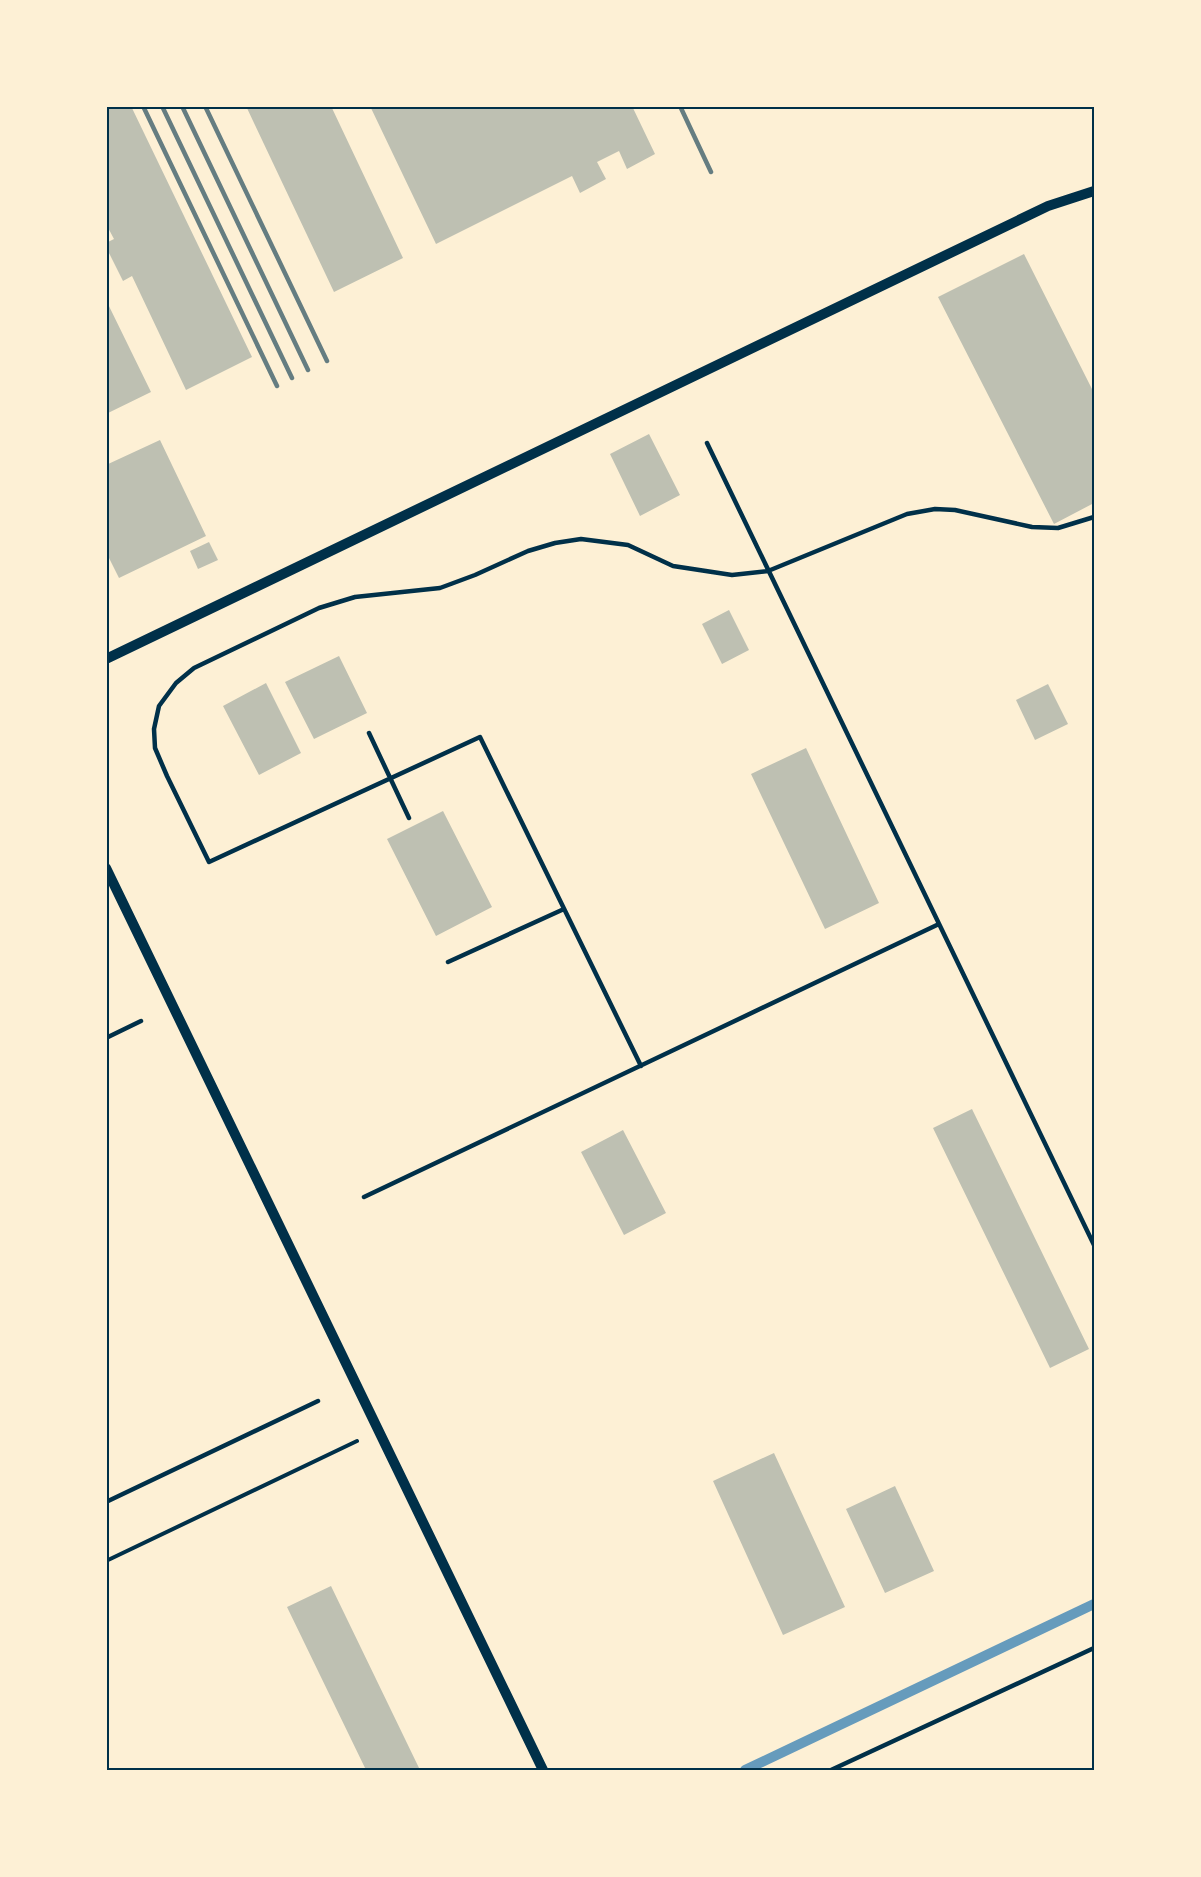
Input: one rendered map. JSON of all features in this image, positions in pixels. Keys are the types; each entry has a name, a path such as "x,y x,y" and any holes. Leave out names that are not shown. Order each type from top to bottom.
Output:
{"street":[{"path":"106,659 1048,206 1095,190"},
{"path":"106,868 543,1770"}],"lane":[{"path":"707,443 1095,1245"},
{"path":"641,1066 480,737 209,862 155,748 154,729 159,706 176,682 194,668 319,608 355,597 440,588 528,551 555,543 581,539 628,545 673,566 732,575 768,571 907,514 935,508 955,510 1032,527 1058,528 1095,517"},
{"path":"369,733 409,818"},
{"path":"448,962 564,909"},
{"path":"364,1197 939,924"},
{"path":"106,1038 141,1021"},
{"path":"106,1502 318,1401"},
{"path":"831,1770 1095,1648"}],"path":[{"path":"106,1561 379,1430"}],"building":[{"path":"106,106 131,106 252,357 186,390 132,276 123,281 106,247 106,243 114,239 106,224"},
{"path":"246,106 331,106 403,258 334,292"},
{"path":"370,106 632,106 655,154 627,169 619,151 597,162 606,179 580,193 572,176 436,244"},
{"path":"1024,254 1094,393 1094,503 1054,524 938,297"},
{"path":"106,300 151,392 106,414"},
{"path":"649,434 680,495 640,516 610,454"},
{"path":"160,440 206,536 119,578 106,552 106,465"},
{"path":"209,542 218,560 198,569 190,551"},
{"path":"729,610 749,650 722,664 702,624"},
{"path":"339,656 367,713 314,739 285,682"},
{"path":"266,683 301,753 259,775 223,706"},
{"path":"1048,684 1068,724 1035,740 1016,700"},
{"path":"806,748 879,903 825,929 751,774"},
{"path":"443,811 492,907 436,936 387,839"},
{"path":"972,1109 1089,1349 1050,1368 933,1128"},
{"path":"623,1130 666,1213 624,1235 581,1152"},
{"path":"774,1453 845,1607 783,1635 713,1481"},
{"path":"895,1486 934,1571 885,1593 846,1509"},
{"path":"331,1586 420,1770 366,1770 287,1607"}],"waterway":[{"path":"745,1770 1094,1604"}],"railway":[{"path":"143,106 277,386"},
{"path":"162,106 292,378"},
{"path":"182,106 308,370"},
{"path":"205,106 327,361"},
{"path":"680,106 711,172"}]}
